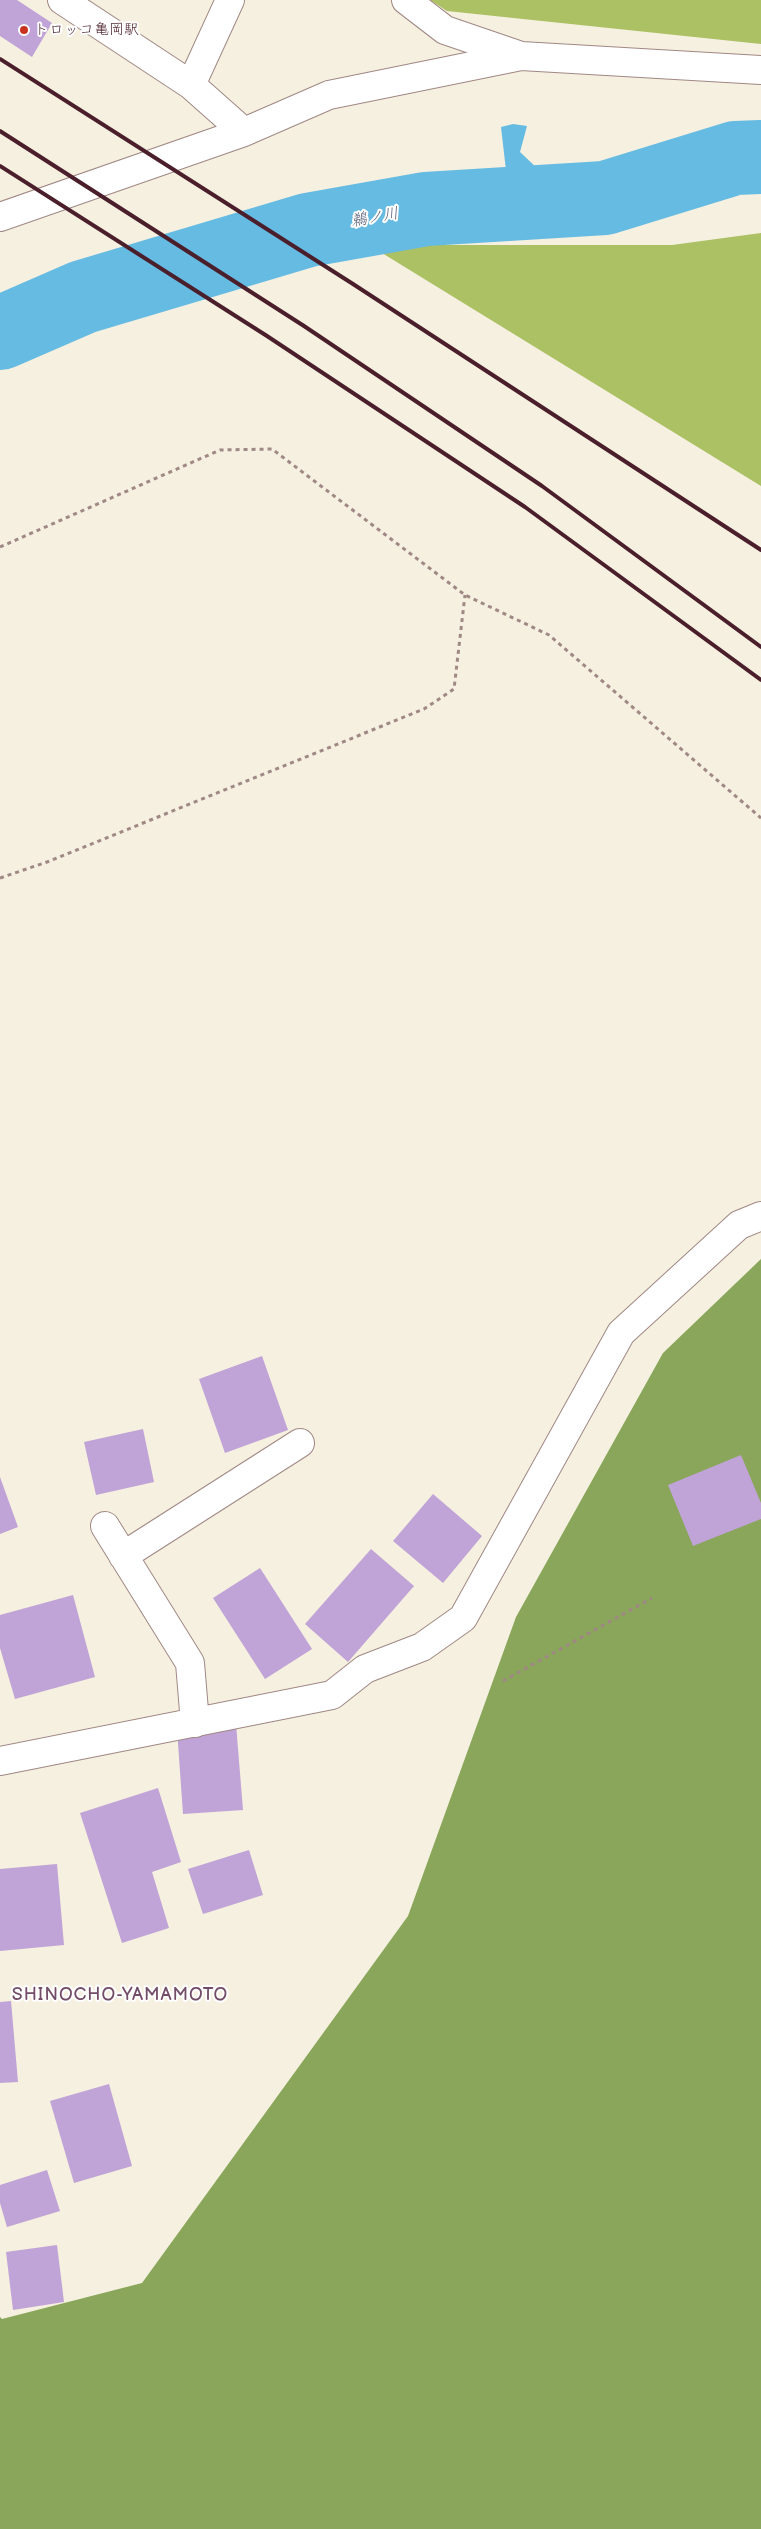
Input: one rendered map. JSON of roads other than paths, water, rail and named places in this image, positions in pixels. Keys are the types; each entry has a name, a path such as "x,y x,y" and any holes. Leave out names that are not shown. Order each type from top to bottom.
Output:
{"street":[{"path":"62,0 191,86 244,132"},
{"path":"191,86 230,0"},
{"path":"406,0 445,30 521,56"},
{"path":"0,218 244,132 330,95 521,56 761,70"},
{"path":"0,1761 332,1695 365,1668 422,1647 463,1618 621,1333 739,1224 761,1216"},
{"path":"123,1556 300,1443"},
{"path":"105,1526 190,1664 195,1722"}],"water":[{"path":"513,124 527,126 520,152 539,170 547,183 575,184 607,189 653,173 734,153 761,152 761,163 735,163 613,208 576,208 539,230 514,240 501,127"}],"waterway":[{"name":"鵜ノ川","path":"0,333 83,297 308,230 426,209 605,198 735,158 761,157"}],"railway":[{"path":"0,59 353,284 761,550"},
{"path":"0,131 304,326 542,486 761,647"},
{"path":"0,166 267,336 525,507 761,680"}],"place":[{"name":"トロッコ亀岡駅","path":"24,30"}],"district":[{"name":"SHINOCHO-YAMAMOTO","path":"120,1995"}]}
